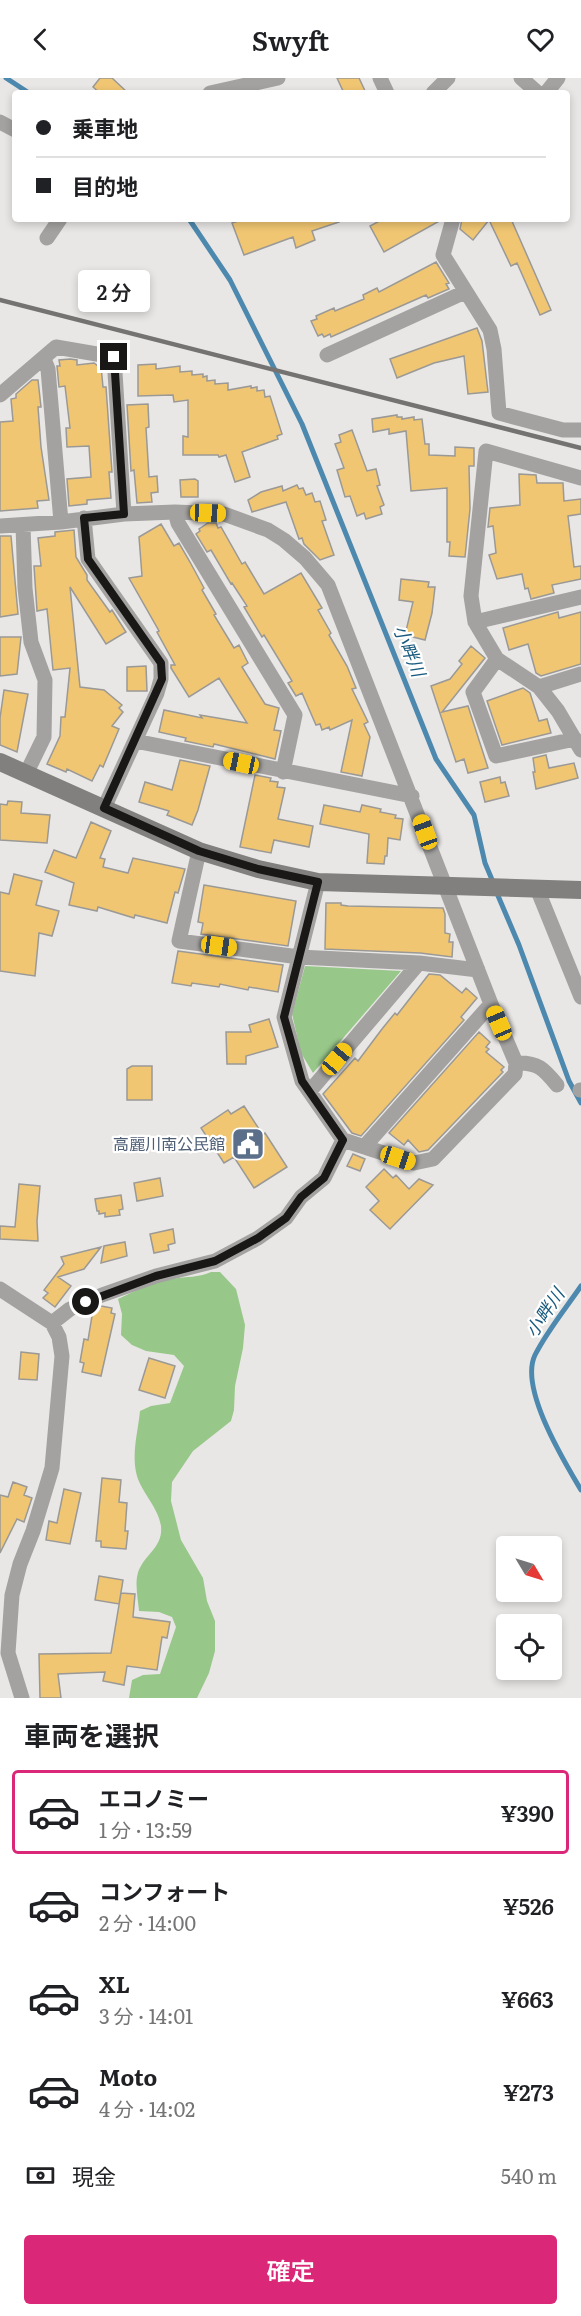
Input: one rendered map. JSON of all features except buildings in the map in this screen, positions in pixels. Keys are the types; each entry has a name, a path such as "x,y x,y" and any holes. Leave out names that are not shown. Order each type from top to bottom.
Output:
{"street":[{"path":"224,90 278,78"},
{"path":"436,90 448,78"},
{"path":"521,78 535,90"},
{"path":"548,90 558,78"},
{"path":"47,238 58,222"},
{"path":"452,222 443,255 490,330 494,349 499,413 563,430 581,430"},
{"path":"327,355 465,292"},
{"path":"0,395 56,347 114,357 124,514"},
{"path":"44,359 48,369 61,522"},
{"path":"497,659 473,692 496,756 578,744 539,687 497,659 475,622 471,596 486,451 581,478"},
{"path":"175,512 178,523 295,715 283,772"},
{"path":"0,526 61,522 124,514 175,512 224,514 268,530 305,558 328,585 451,887 478,970 516,1063 515,1074 433,1159 414,1163 343,1140 302,1081 284,1017 318,882"},
{"path":"84,518 88,559 161,663 162,679 104,808"},
{"path":"23,525 25,588 31,642 45,680 44,737 26,774"},
{"path":"475,622 581,597"},
{"path":"539,687 581,674"},
{"path":"135,741 412,796"},
{"path":"0,762 199,851 258,869 318,882 581,890"},
{"path":"199,851 179,940 299,957 419,963 478,970"},
{"path":"533,890 581,997"},
{"path":"310,1091 419,963"},
{"path":"364,1147 491,1004"},
{"path":"516,1063 530,1062 544,1070 557,1085"},
{"path":"52,1323 70,1309 102,1294 156,1276 215,1261 258,1238 286,1218 301,1197 324,1178 343,1140"},
{"path":"0,1289 52,1323 59,1337 62,1356 52,1468 12,1595 8,1653 22,1698"}],"green space":[{"path":"305,966 401,971 313,1073 301,1053 292,1014"},
{"path":"220,1272 236,1289 245,1325 235,1386 234,1410 231,1421 193,1451 172,1482 171,1501 181,1540 203,1578 207,1601 215,1621 215,1651 209,1673 197,1698 129,1698 132,1680 143,1675 160,1674 176,1627 172,1617 159,1612 139,1611 137,1576 144,1561 158,1543 161,1533 159,1519 139,1482 135,1468 140,1411 151,1406 170,1403 184,1366 174,1355 146,1351 132,1345 121,1335 122,1314 118,1299 159,1282"}],"waterway":[{"name":"小畔川","path":"6,78 24,90"},
{"name":"小畔川","path":"191,222 230,280 302,424 436,759 474,815 485,863 493,882"},
{"name":"小畔川","path":"496,891 519,945 569,1081 581,1103"},
{"name":"小畔川","path":"581,1286 540,1346 532,1369 533,1386 538,1405 564,1461 581,1490"}],"railway":[{"path":"0,300 581,448"}],"place":[{"name":"高麗川南公民館","path":"248,1144"}],"route":[{"path":"86,1302 102,1294 156,1276 215,1261 258,1238 286,1218 301,1197 324,1178 343,1140 302,1081 284,1017 318,882 258,869 199,851 104,808 162,679 161,663 88,559 84,518 124,514 114,357"}]}
